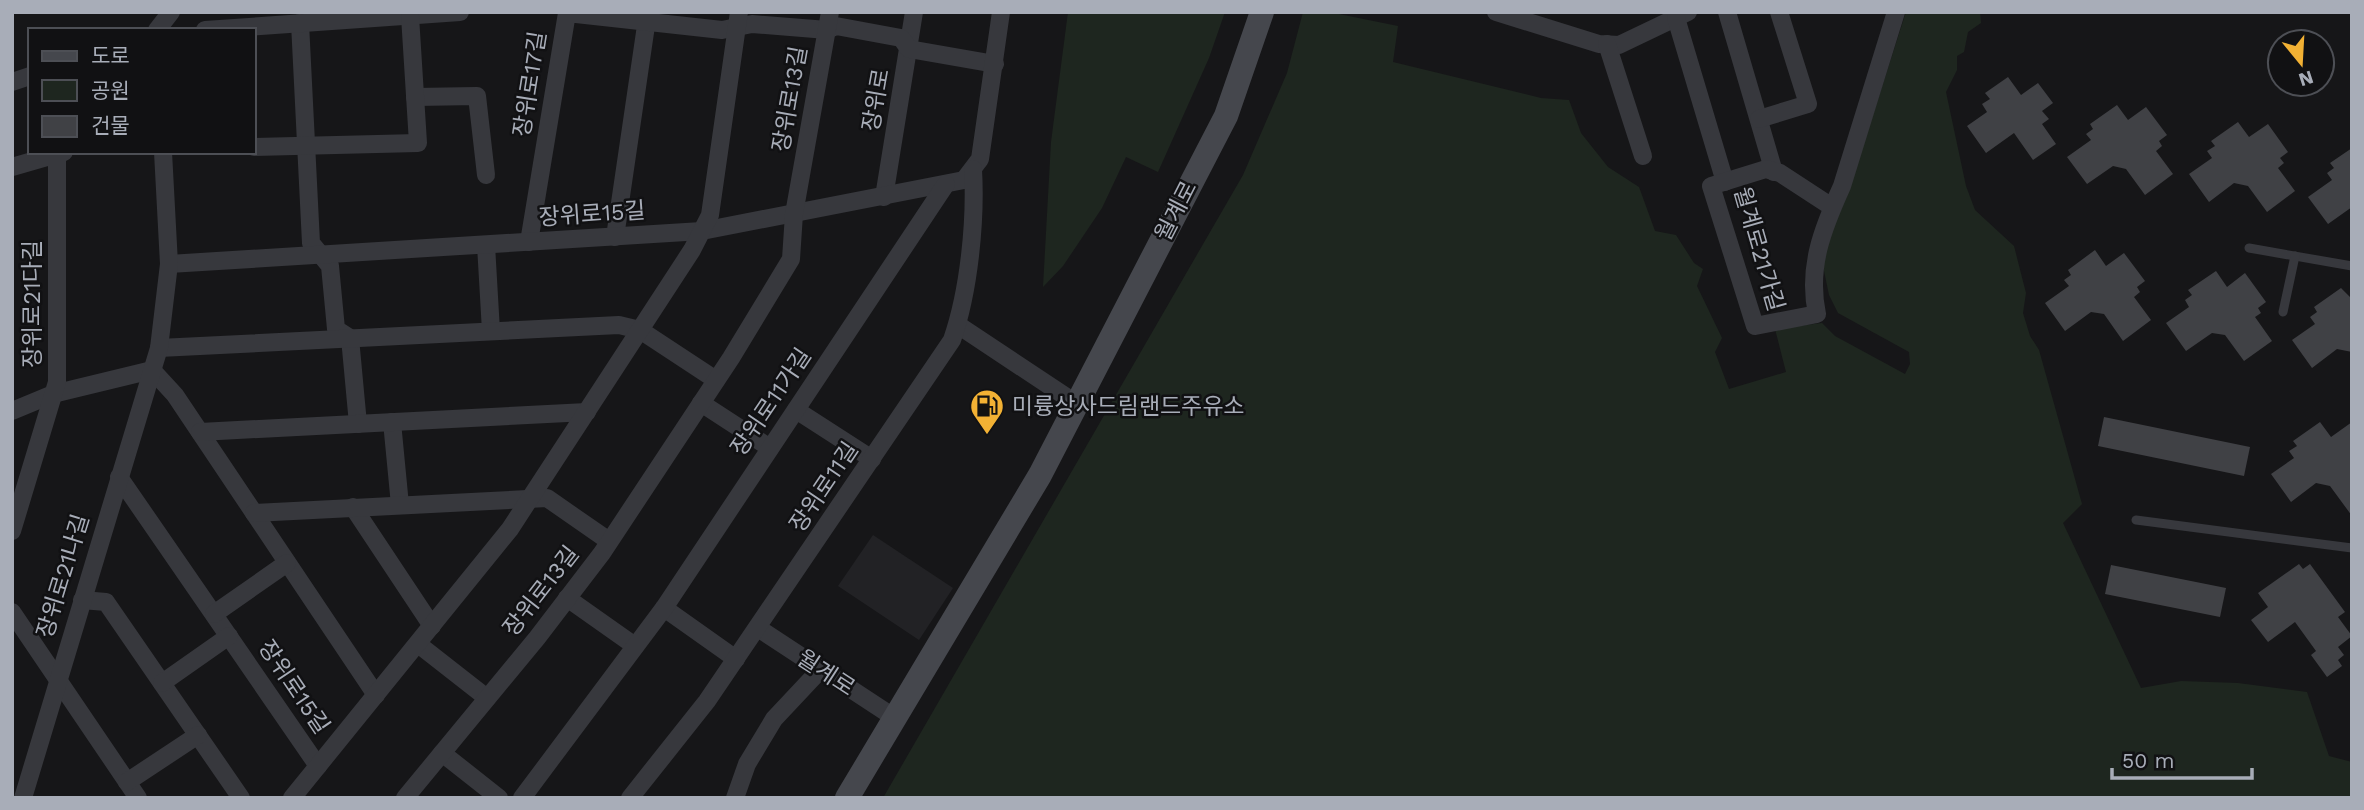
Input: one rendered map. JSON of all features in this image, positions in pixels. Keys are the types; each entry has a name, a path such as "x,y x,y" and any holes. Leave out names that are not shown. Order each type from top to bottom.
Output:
{"main road":[{"name":"월계로","path":"847,798 1040,475 1226,116 1262,12"}],"street":[{"path":"159,28 171,12"},
{"path":"232,28 460,12"},
{"name":"장위로","path":"884,197 915,12"},
{"name":"장위로11길","path":"630,798 758,628 952,340 958,325 975,200 973,169 980,159 1001,12"},
{"path":"1496,12 1607,44 1619,45 1682,15 1725,182"},
{"path":"1759,118 1808,104 1779,12"},
{"name":"월계로21가길","path":"1832,207 1766,169 1712,186 1755,326 1817,314 1813,271 1824,225 1842,186 1896,12"},
{"name":"장위로17길","path":"529,242 567,13 647,17"},
{"path":"1730,13 1774,172"},
{"path":"256,147 418,143 410,16"},
{"path":"615,237 647,17 722,30 738,20 752,24 829,21"},
{"name":"장위로15길","path":"299,795 318,766 510,529 702,231 710,215 738,20"},
{"name":"장위로13길","path":"405,798 567,598 609,541 716,380 791,259 794,214 829,21 836,26 901,38 909,49"},
{"path":"300,23 311,243 330,267 336,329 351,338"},
{"path":"1607,44 1643,156"},
{"path":"909,49 995,64"},
{"path":"415,97 477,96 486,175"},
{"name":"장위로21다길","path":"12,167 58,154"},
{"name":"장위로21다길","path":"12,531 57,382 61,154"},
{"name":"장위로21나길","path":"29,793 57,680 159,348 169,264 163,154"},
{"path":"702,231 964,180 973,169"},
{"name":"장위로11가길","path":"522,798 664,608 946,184"},
{"name":"장위로15길","path":"169,264 702,231"},
{"path":"486,245 491,331"},
{"path":"159,348 619,325 640,330 716,380"},
{"path":"958,325 1077,404"},
{"path":"351,338 358,424"},
{"path":"12,411 54,394 152,370 175,395 376,695"},
{"path":"701,403 771,448"},
{"path":"796,410 872,459"},
{"path":"200,432 587,412"},
{"path":"392,422 400,505"},
{"name":"장위로15길","path":"120,477 318,766"},
{"path":"254,513 547,498 609,541"},
{"path":"353,508 432,626"},
{"path":"214,614 287,563"},
{"path":"567,598 635,646"},
{"path":"82,600 106,602 241,798"},
{"path":"664,608 736,659"},
{"path":"12,612 138,798"},
{"name":"월계로","path":"758,628 895,718"},
{"name":"장위로15길","path":"162,683 229,636"},
{"path":"418,644 487,698"},
{"path":"735,798 747,764 774,719 820,670"},
{"path":"127,782 198,735"},
{"path":"442,753 499,798"}],"lane":[{"path":"2249,248 2352,266"},
{"path":"2283,312 2295,256"},
{"path":"2136,520 2352,548"}],"shaded area":[{"path":"873,535 953,588 919,640 838,586"}],"green space":[{"path":"1068,12 1225,12 1209,58 1158,172 1126,157 1102,208 1063,266 1043,287 1051,142"},
{"path":"1303,12 1329,12 1398,26 1393,62 1541,98 1569,100 1581,133 1608,167 1639,187 1655,231 1676,235 1694,263 1703,269 1697,286 1722,338 1715,352 1729,389 1786,372 1775,329 1822,323 1835,336 1905,374 1910,364 1909,352 1838,313 1829,295 1823,266 1828,240 1852,180 1906,12 1980,12 1981,23 1968,32 1964,52 1957,56 1957,70 1946,92 1966,186 1975,210 2014,246 2026,293 2023,313 2030,336 2039,350 2082,504 2063,523 2141,688 2181,681 2238,683 2307,692 2329,756 2352,762 2352,798 883,798 1243,175 1287,73"}],"building":[{"path":"2008,77 2021,95 2038,83 2053,103 2042,111 2049,119 2042,124 2056,144 2033,160 2014,133 1986,153 1967,126 1987,112 1982,104 1990,99 1985,93"},
{"path":"2117,105 2128,120 2146,107 2167,135 2159,141 2162,146 2156,151 2173,174 2145,195 2126,169 2113,166 2087,184 2067,157 2091,140 2086,134 2093,129 2090,124"},
{"path":"2238,122 2249,137 2268,124 2288,152 2280,158 2284,163 2278,168 2295,191 2267,212 2248,186 2234,183 2209,202 2189,174 2212,158 2207,151 2215,146 2211,141"},
{"path":"2352,148 2352,207 2328,224 2308,197 2332,180 2327,173 2334,168 2330,163"},
{"path":"2095,250 2106,266 2124,253 2145,281 2137,287 2140,292 2134,297 2151,320 2123,341 2104,314 2091,312 2065,331 2045,303 2069,286 2064,280 2071,275 2068,270"},
{"path":"2216,271 2227,287 2245,273 2266,302 2258,308 2261,313 2255,317 2272,341 2244,361 2225,335 2212,333 2186,351 2166,323 2189,307 2185,300 2192,295 2188,290"},
{"path":"2341,288 2352,299 2352,352 2337,349 2312,368 2292,340 2315,324 2310,317 2317,312 2314,307"},
{"path":"2104,417 2250,447 2244,476 2098,446"},
{"path":"2320,422 2331,437 2352,422 2352,516 2330,486 2316,483 2291,502 2271,474 2294,458 2289,451 2297,446 2293,441"},
{"path":"2299,564 2303,569 2310,564 2345,612 2338,617 2352,636 2338,647 2344,655 2338,660 2342,666 2327,677 2311,655 2316,651 2295,622 2268,642 2251,620 2268,607 2258,593"},
{"path":"2111,565 2226,588 2220,617 2105,594"}],"place":[{"name":"미륭상사드림랜드주유소","path":"987,436"}]}
